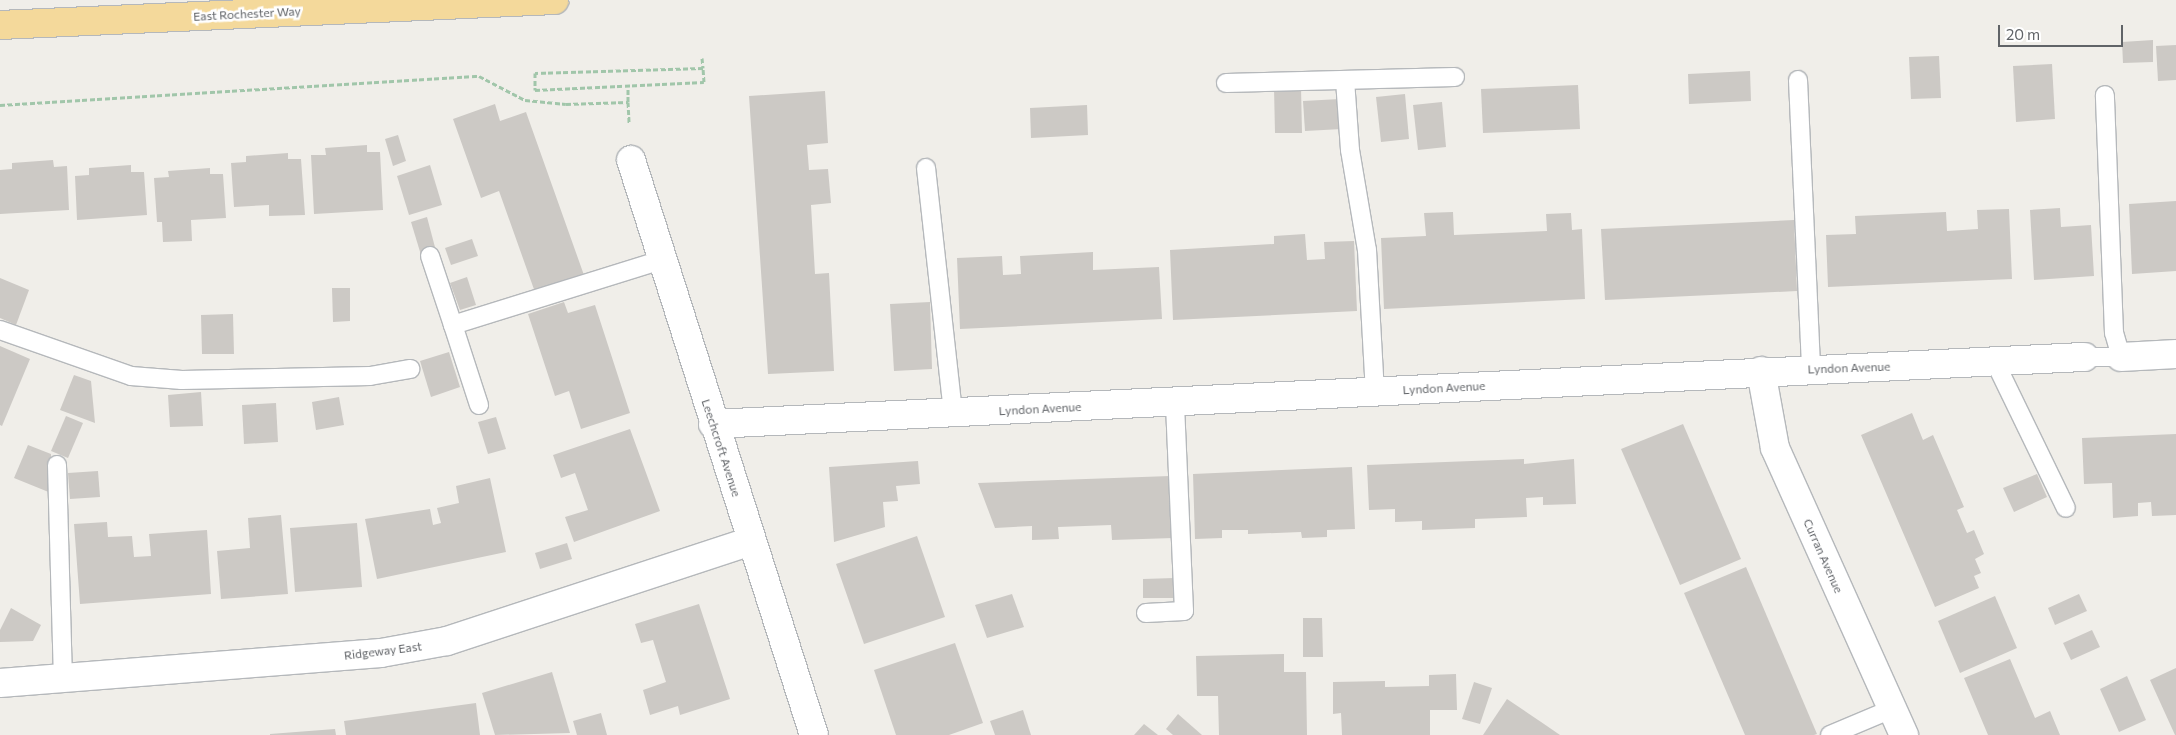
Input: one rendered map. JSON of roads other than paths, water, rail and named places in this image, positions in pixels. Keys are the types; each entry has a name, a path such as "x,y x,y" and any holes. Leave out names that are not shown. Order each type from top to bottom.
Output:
{"highway":[{"name":"East Rochester Way","path":"0,25 554,0"}],"street":[{"name":"Leechcroft Avenue","path":"631,160 713,424 814,735"},
{"name":"Lyndon Avenue","path":"2121,357 2176,354"},
{"name":"Lyndon Avenue","path":"713,424 1761,371 2084,358"},
{"name":"Curran Avenue","path":"1761,371 1775,448 1904,735"},
{"name":"Ridgeway East","path":"0,683 381,653 447,642 751,541"}],"lane":[{"path":"1226,83 1455,77"},
{"path":"1345,80 1350,150 1367,250 1375,391"},
{"path":"1798,80 1811,370"},
{"path":"2105,95 2114,333 2121,357"},
{"path":"926,168 953,413"},
{"path":"430,256 479,405"},
{"path":"453,325 662,260"},
{"path":"0,330 131,376 182,380 360,376 410,369"},
{"name":"Lyndon Avenue","path":"2084,358 2121,357"},
{"path":"1995,362 2066,508"},
{"path":"1146,612 1184,611 1175,402"},
{"path":"57,465 63,678"},
{"path":"1830,735 1892,709"}]}
